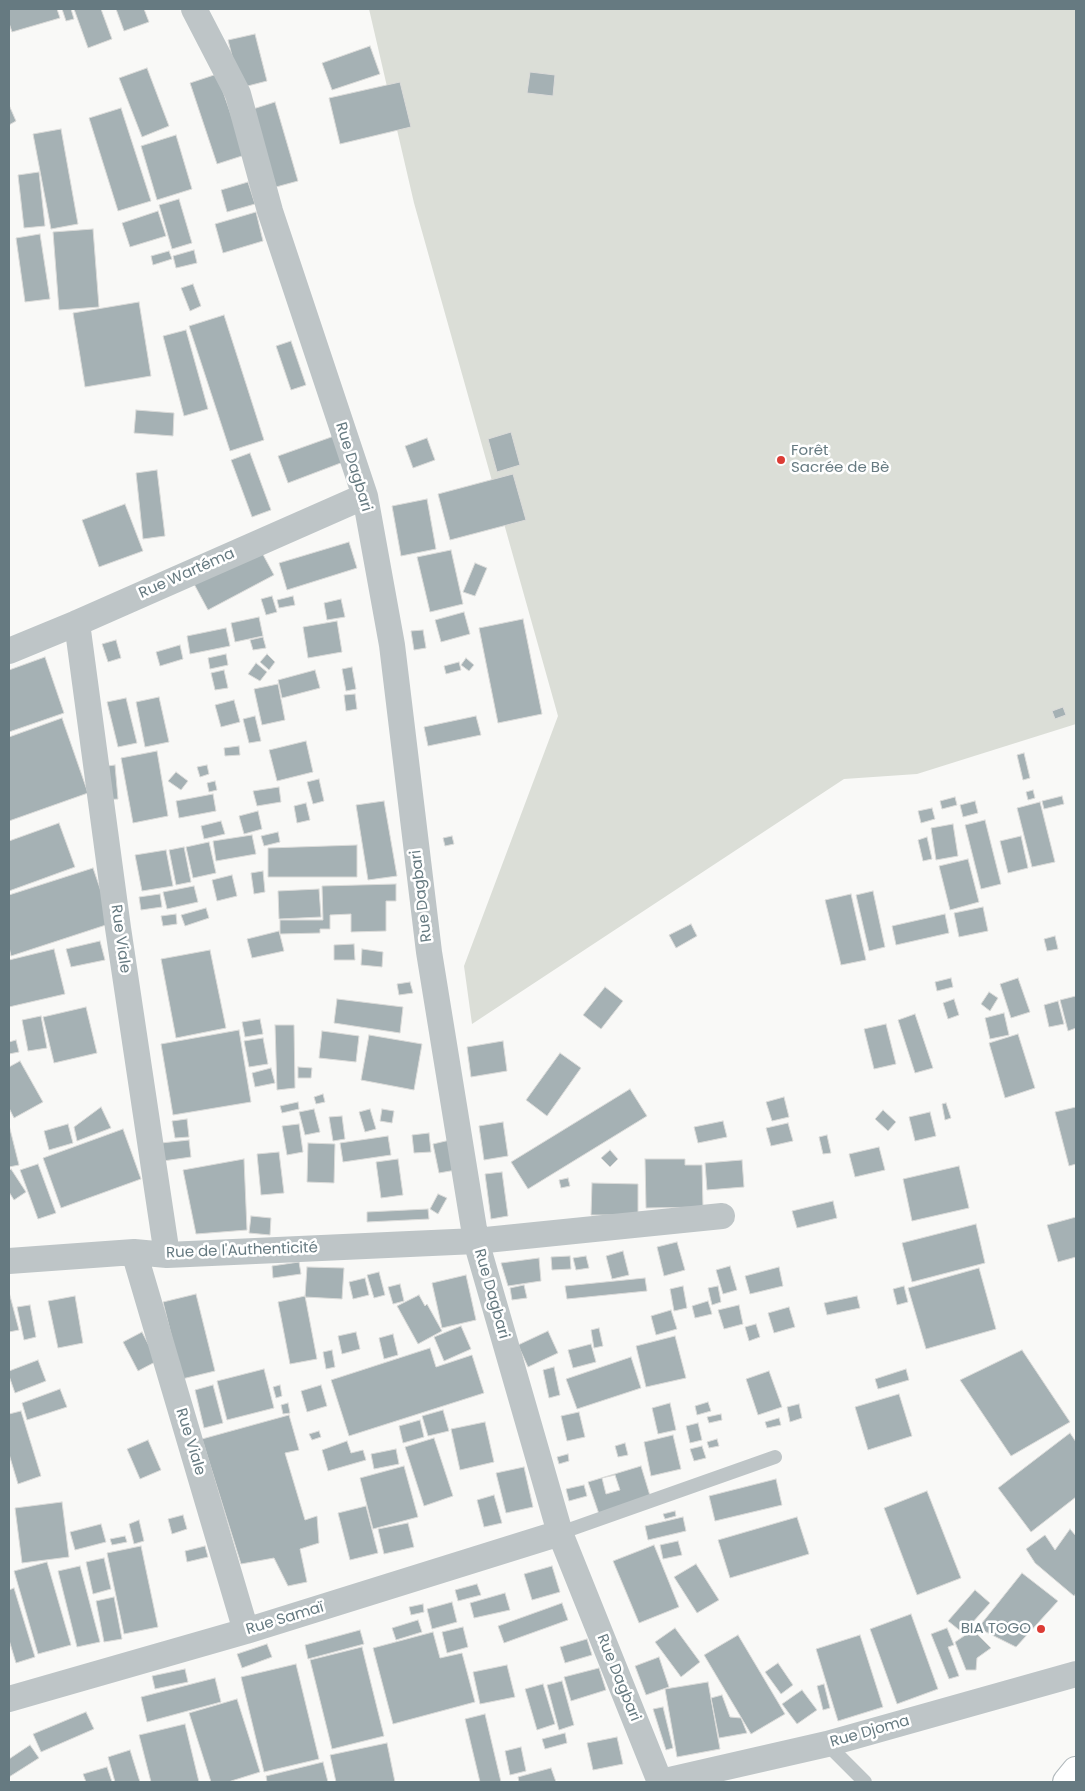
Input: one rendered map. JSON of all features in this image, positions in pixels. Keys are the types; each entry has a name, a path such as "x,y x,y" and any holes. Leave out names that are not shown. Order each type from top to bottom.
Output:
{"street":[{"name":"Rue Dagbari","path":"194,9 238,94 273,220 365,496 392,645 429,952 476,1241 560,1533 660,1782"},
{"name":"Rue Wartéma","path":"9,651 365,496"},
{"name":"Rue Viale","path":"77,623 118,928 168,1255"},
{"name":"Rue de l'Authenticité","path":"9,1262 134,1252 168,1255 476,1241 722,1216"},
{"name":"Rue Viale","path":"134,1252 246,1631"},
{"name":"Rue Samaï","path":"9,1699 246,1631 560,1533"},
{"name":"Rue Djoma","path":"660,1782 827,1744 1076,1674"},
{"path":"1067,1782 1076,1771"}],"lane":[{"path":"560,1533 775,1457"},
{"path":"827,1744 865,1782"}],"shaded area":[{"name":"Forêt Sacrée de Bè","path":"369,9 1076,9 1076,724 917,774 844,779 472,1024 464,966 558,716 414,203"}],"building":[{"path":"9,9 57,9 60,18 12,32 9,23"},
{"path":"62,9 71,9 74,19 66,21"},
{"path":"74,9 101,9 112,39 88,48"},
{"path":"116,9 144,9 149,22 124,31"},
{"path":"255,34 267,81 240,88 228,40"},
{"path":"370,46 380,74 332,90 322,63"},
{"path":"147,68 169,126 142,137 119,78"},
{"path":"530,72 555,75 553,96 527,93"},
{"path":"217,74 245,155 217,164 190,83"},
{"path":"400,82 411,127 340,144 329,98"},
{"path":"275,102 298,181 276,187 253,109"},
{"path":"9,105 16,121 9,125"},
{"path":"121,108 151,201 118,211 89,118"},
{"path":"61,129 78,224 51,229 33,134"},
{"path":"176,135 192,189 157,200 141,146"},
{"path":"39,172 45,226 24,228 18,175"},
{"path":"248,182 255,204 227,212 221,190"},
{"path":"179,199 192,243 172,249 159,205"},
{"path":"158,211 166,236 130,247 122,223"},
{"path":"256,212 263,241 223,253 215,224"},
{"path":"93,229 99,307 59,310 53,232"},
{"path":"40,234 50,299 25,302 16,238"},
{"path":"194,250 197,263 176,268 173,256"},
{"path":"169,251 172,259 153,265 151,256"},
{"path":"193,284 201,306 190,311 181,288"},
{"path":"139,302 151,376 85,387 73,313"},
{"path":"224,315 264,440 230,451 189,326"},
{"path":"186,330 208,409 184,416 163,336"},
{"path":"291,341 306,385 291,390 276,346"},
{"path":"136,410 174,413 173,436 134,433"},
{"path":"511,432 520,465 497,472 488,439"},
{"path":"337,435 346,461 288,483 278,456"},
{"path":"427,438 435,460 413,468 405,446"},
{"path":"250,453 271,510 252,517 231,460"},
{"path":"157,470 165,536 143,539 136,473"},
{"path":"513,474 526,520 450,540 438,494"},
{"path":"427,499 436,549 401,556 392,506"},
{"path":"125,504 143,551 99,567 82,520"},
{"path":"349,542 357,568 287,590 279,563"},
{"path":"260,549 274,575 208,610 194,584"},
{"path":"451,550 463,604 430,612 417,557"},
{"path":"475,563 487,568 475,596 463,592"},
{"path":"272,596 277,612 266,615 261,599"},
{"path":"293,596 295,605 279,608 277,600"},
{"path":"341,599 345,617 327,620 324,603"},
{"path":"464,612 470,634 441,642 435,620"},
{"path":"259,617 263,636 235,642 231,623"},
{"path":"523,619 542,714 498,723 479,628"},
{"path":"337,621 342,652 308,658 303,627"},
{"path":"226,628 230,646 190,654 187,636"},
{"path":"423,630 426,648 414,650 411,631"},
{"path":"263,637 266,648 253,650 250,640"},
{"path":"116,640 121,658 108,662 102,644"},
{"path":"180,645 183,659 160,666 156,652"},
{"path":"226,654 228,665 210,669 208,658"},
{"path":"267,654 275,662 269,670 260,662"},
{"path":"45,657 64,713 9,732 9,670"},
{"path":"466,658 474,665 469,671 461,665"},
{"path":"459,662 461,670 446,674 444,666"},
{"path":"256,663 267,672 260,681 248,674"},
{"path":"352,667 356,689 346,691 342,669"},
{"path":"224,670 228,688 215,690 211,673"},
{"path":"315,670 320,688 282,698 278,680"},
{"path":"278,684 285,720 262,725 254,689"},
{"path":"355,694 357,709 346,711 344,695"},
{"path":"159,697 169,742 145,747 136,702"},
{"path":"126,698 137,743 118,747 107,702"},
{"path":"234,700 240,722 221,727 215,705"},
{"path":"1063,707 1066,715 1055,719 1052,711"},
{"path":"255,716 261,741 249,743 243,719"},
{"path":"476,716 481,735 428,746 424,727"},
{"path":"62,718 88,793 9,821 9,737"},
{"path":"306,741 313,772 277,781 269,750"},
{"path":"239,746 240,755 225,756 224,748"},
{"path":"157,751 168,816 133,823 121,758"},
{"path":"1024,753 1030,778 1023,780 1017,755"},
{"path":"115,765 118,799 103,800 100,767"},
{"path":"207,765 209,774 200,777 197,767"},
{"path":"176,772 188,781 181,790 168,781"},
{"path":"319,779 324,801 313,804 307,782"},
{"path":"215,781 217,790 209,792 207,783"},
{"path":"279,787 281,802 257,806 253,791"},
{"path":"1033,790 1035,798 1028,800 1026,792"},
{"path":"213,794 216,811 179,818 176,801"},
{"path":"1062,796 1064,804 1044,809 1042,801"},
{"path":"955,797 957,805 942,809 940,801"},
{"path":"384,801 397,876 368,880 356,805"},
{"path":"975,801 978,813 963,817 960,805"},
{"path":"1040,802 1055,862 1032,867 1017,808"},
{"path":"306,803 310,820 297,823 294,806"},
{"path":"932,808 935,819 921,823 918,811"},
{"path":"258,811 262,829 244,834 239,816"},
{"path":"985,820 1001,884 981,889 965,825"},
{"path":"221,821 225,834 204,839 201,826"},
{"path":"59,823 75,867 9,891 9,841"},
{"path":"953,824 958,856 936,860 931,828"},
{"path":"278,832 280,842 264,846 261,836"},
{"path":"252,835 256,854 216,861 213,841"},
{"path":"452,836 454,844 445,846 443,838"},
{"path":"1021,836 1028,868 1008,873 1000,841"},
{"path":"927,837 932,859 923,861 918,840"},
{"path":"209,842 216,873 193,878 186,847"},
{"path":"357,845 357,877 268,877 268,848"},
{"path":"184,847 191,882 176,885 169,850"},
{"path":"166,850 173,886 142,891 135,855"},
{"path":"968,859 979,902 950,910 939,866"},
{"path":"93,868 112,923 11,956 9,947 9,895"},
{"path":"263,871 265,892 254,894 251,873"},
{"path":"232,875 237,896 217,901 212,880"},
{"path":"396,884 396,901 386,901 386,931 351,932 351,914 330,915 330,929 320,929 320,933 280,934 280,920 323,920 322,886"},
{"path":"194,886 198,902 167,909 163,892"},
{"path":"319,889 321,917 279,919 278,891"},
{"path":"873,891 885,947 869,951 856,895"},
{"path":"160,894 162,907 141,910 139,897"},
{"path":"851,894 866,960 841,965 825,900"},
{"path":"983,907 988,931 959,937 954,913"},
{"path":"206,908 209,918 185,926 181,915"},
{"path":"176,914 177,924 163,926 161,916"},
{"path":"945,914 949,933 896,945 892,926"},
{"path":"691,924 697,936 676,948 669,935"},
{"path":"279,931 284,951 252,958 247,939"},
{"path":"1055,936 1058,949 1047,951 1044,939"},
{"path":"100,941 105,960 71,967 66,949"},
{"path":"354,944 355,960 334,960 334,945"},
{"path":"54,949 65,994 9,1007 9,960"},
{"path":"362,949 383,952 382,967 361,965"},
{"path":"210,950 226,1028 176,1038 161,959"},
{"path":"951,978 953,987 937,991 935,982"},
{"path":"1018,978 1030,1012 1011,1018 1000,984"},
{"path":"410,982 413,993 399,995 397,984"},
{"path":"605,987 623,1001 601,1029 583,1015"},
{"path":"989,992 998,998 990,1011 981,1004"},
{"path":"1076,996 1076,1028 1068,1031 1060,1000"},
{"path":"337,999 403,1007 400,1033 334,1023"},
{"path":"954,999 959,1015 948,1019 943,1003"},
{"path":"1058,1001 1064,1024 1049,1027 1044,1005"},
{"path":"86,1007 97,1053 54,1063 43,1017"},
{"path":"1004,1013 1009,1035 990,1039 985,1018"},
{"path":"915,1014 933,1068 915,1073 898,1020"},
{"path":"41,1016 47,1048 28,1051 22,1020"},
{"path":"260,1019 263,1034 245,1037 242,1022"},
{"path":"886,1024 896,1064 874,1069 864,1029"},
{"path":"275,1025 294,1025 295,1088 277,1090"},
{"path":"239,1030 251,1102 173,1115 161,1044"},
{"path":"322,1031 359,1036 356,1062 319,1058"},
{"path":"1018,1034 1035,1088 1005,1098 989,1043"},
{"path":"369,1035 422,1044 414,1090 361,1080"},
{"path":"263,1038 268,1064 249,1067 244,1041"},
{"path":"16,1040 19,1052 9,1054 9,1042"},
{"path":"503,1041 507,1071 471,1077 467,1047"},
{"path":"560,1053 581,1068 547,1116 526,1100"},
{"path":"20,1061 43,1102 14,1118 9,1108 9,1067"},
{"path":"298,1067 312,1068 311,1078 298,1078"},
{"path":"271,1068 275,1083 255,1087 252,1073"},
{"path":"630,1089 647,1116 528,1189 511,1162"},
{"path":"323,1094 325,1102 316,1104 314,1097"},
{"path":"784,1097 789,1117 772,1121 766,1102"},
{"path":"298,1102 299,1109 282,1113 280,1106"},
{"path":"946,1103 951,1118 945,1120 942,1104"},
{"path":"101,1107 111,1128 77,1141 74,1127"},
{"path":"1076,1107 1076,1164 1069,1166 1055,1112"},
{"path":"314,1109 320,1132 305,1135 299,1112"},
{"path":"370,1109 376,1129 365,1132 359,1112"},
{"path":"382,1109 394,1111 392,1123 380,1121"},
{"path":"883,1110 896,1122 888,1131 875,1119"},
{"path":"930,1112 936,1136 915,1141 909,1117"},
{"path":"342,1116 345,1139 333,1141 329,1117"},
{"path":"187,1119 189,1137 175,1138 172,1121"},
{"path":"723,1121 727,1137 698,1143 694,1127"},
{"path":"503,1122 508,1156 484,1160 479,1126"},
{"path":"788,1123 793,1141 771,1146 766,1128"},
{"path":"68,1124 73,1143 49,1150 44,1131"},
{"path":"299,1124 303,1152 287,1155 282,1126"},
{"path":"9,1125 19,1165 9,1167"},
{"path":"123,1129 141,1179 61,1208 43,1158"},
{"path":"429,1133 431,1152 414,1153 412,1135"},
{"path":"827,1135 831,1153 823,1154 819,1137"},
{"path":"388,1136 391,1155 343,1162 340,1143"},
{"path":"189,1140 191,1157 163,1161 161,1143"},
{"path":"450,1140 456,1170 439,1173 433,1144"},
{"path":"308,1143 335,1144 334,1183 307,1182"},
{"path":"879,1147 885,1170 855,1177 849,1154"},
{"path":"610,1150 618,1159 610,1167 601,1158"},
{"path":"279,1152 284,1193 261,1195 257,1154"},
{"path":"244,1159 247,1230 196,1234 183,1170"},
{"path":"398,1159 403,1195 381,1198 376,1162"},
{"path":"645,1159 685,1159 685,1165 702,1165 703,1207 646,1208"},
{"path":"742,1160 744,1187 707,1190 705,1163"},
{"path":"38,1164 56,1213 38,1219 20,1170"},
{"path":"959,1166 969,1208 912,1221 903,1179"},
{"path":"11,1169 26,1192 14,1200 9,1192 9,1171"},
{"path":"502,1172 508,1216 491,1219 485,1174"},
{"path":"568,1178 570,1186 561,1188 559,1180"},
{"path":"592,1183 638,1184 638,1215 591,1215"},
{"path":"438,1194 447,1198 438,1214 430,1209"},
{"path":"833,1201 837,1218 797,1228 792,1211"},
{"path":"428,1209 429,1219 367,1222 367,1212"},
{"path":"251,1216 271,1218 270,1235 249,1233"},
{"path":"1076,1217 1076,1257 1058,1262 1047,1225"},
{"path":"976,1224 985,1263 912,1282 902,1243"},
{"path":"677,1242 685,1270 664,1276 657,1247"},
{"path":"623,1251 629,1275 612,1279 606,1256"},
{"path":"570,1256 571,1269 552,1270 551,1257"},
{"path":"586,1256 589,1268 576,1270 573,1258"},
{"path":"539,1258 541,1281 508,1286 501,1263"},
{"path":"299,1262 301,1274 273,1278 272,1266"},
{"path":"730,1266 737,1290 723,1294 716,1270"},
{"path":"307,1267 344,1268 342,1299 305,1297"},
{"path":"779,1267 783,1286 750,1294 745,1276"},
{"path":"979,1268 996,1329 926,1349 908,1288"},
{"path":"379,1272 385,1295 374,1298 367,1275"},
{"path":"466,1275 476,1320 442,1328 432,1283"},
{"path":"365,1278 369,1295 353,1299 349,1282"},
{"path":"645,1278 647,1291 567,1299 565,1286"},
{"path":"400,1284 404,1301 393,1304 388,1287"},
{"path":"524,1285 527,1298 512,1300 510,1288"},
{"path":"683,1286 687,1308 674,1311 670,1289"},
{"path":"718,1286 721,1302 712,1305 708,1288"},
{"path":"904,1286 908,1302 897,1305 893,1289"},
{"path":"9,1292 19,1330 9,1332"},
{"path":"196,1294 215,1371 182,1379 163,1302"},
{"path":"419,1295 425,1306 427,1304 442,1331 418,1344 397,1306"},
{"path":"75,1296 83,1343 58,1348 48,1301"},
{"path":"305,1296 317,1359 290,1364 278,1302"},
{"path":"857,1296 860,1308 827,1315 824,1303"},
{"path":"708,1301 712,1314 695,1318 692,1306"},
{"path":"30,1305 36,1337 24,1340 17,1307"},
{"path":"739,1305 743,1324 724,1329 718,1310"},
{"path":"789,1307 795,1327 774,1333 768,1313"},
{"path":"671,1310 677,1329 656,1335 651,1316"},
{"path":"756,1324 760,1337 749,1341 745,1327"},
{"path":"461,1326 471,1349 444,1361 434,1337"},
{"path":"599,1328 603,1346 594,1348 591,1330"},
{"path":"548,1331 558,1353 528,1367 518,1345"},
{"path":"142,1332 157,1361 138,1371 123,1342"},
{"path":"356,1332 360,1349 342,1354 338,1336"},
{"path":"393,1334 398,1355 384,1359 379,1338"},
{"path":"675,1336 686,1378 646,1387 636,1346"},
{"path":"591,1344 596,1362 573,1368 568,1350"},
{"path":"430,1348 436,1367 472,1355 484,1393 349,1436 331,1380"},
{"path":"332,1350 335,1367 326,1369 323,1352"},
{"path":"1022,1350 1070,1422 1011,1456 960,1380"},
{"path":"631,1357 641,1388 577,1409 566,1379"},
{"path":"38,1360 46,1381 15,1393 9,1371"},
{"path":"554,1367 560,1395 549,1398 543,1370"},
{"path":"264,1369 274,1408 227,1420 217,1381"},
{"path":"906,1369 909,1380 878,1389 875,1379"},
{"path":"769,1371 782,1407 758,1415 746,1379"},
{"path":"213,1385 223,1423 204,1428 195,1390"},
{"path":"280,1385 282,1396 276,1398 273,1387"},
{"path":"321,1385 327,1406 307,1412 301,1391"},
{"path":"60,1389 67,1407 27,1420 22,1403"},
{"path":"899,1394 912,1436 868,1450 855,1407"},
{"path":"708,1402 711,1411 697,1415 695,1406"},
{"path":"288,1403 290,1413 283,1414 281,1405"},
{"path":"670,1403 676,1430 658,1434 652,1408"},
{"path":"799,1404 802,1418 790,1422 787,1407"},
{"path":"443,1410 449,1431 428,1436 422,1416"},
{"path":"21,1411 41,1476 18,1484 9,1454 9,1414"},
{"path":"579,1412 585,1437 567,1441 561,1416"},
{"path":"721,1414 722,1420 709,1423 707,1417"},
{"path":"289,1415 299,1450 285,1453 305,1520 317,1516 319,1543 300,1549 307,1582 288,1586 274,1558 241,1564 202,1439"},
{"path":"779,1418 781,1425 767,1428 765,1422"},
{"path":"420,1420 424,1437 403,1443 399,1426"},
{"path":"485,1422 494,1462 460,1470 451,1429"},
{"path":"698,1423 702,1440 690,1443 686,1426"},
{"path":"319,1431 321,1437 312,1440 309,1434"},
{"path":"1070,1433 1076,1442 1076,1497 1031,1532 998,1488"},
{"path":"673,1435 681,1469 651,1476 644,1442"},
{"path":"434,1438 453,1496 424,1506 405,1447"},
{"path":"717,1439 719,1446 709,1448 707,1442"},
{"path":"148,1440 161,1470 140,1479 127,1449"},
{"path":"347,1441 351,1453 363,1450 366,1460 328,1471 322,1450"},
{"path":"625,1443 628,1455 618,1457 615,1446"},
{"path":"702,1446 706,1458 694,1461 690,1449"},
{"path":"396,1449 399,1464 374,1469 371,1454"},
{"path":"568,1454 569,1461 559,1464 557,1457"},
{"path":"404,1466 418,1517 373,1529 360,1478"},
{"path":"641,1466 651,1499 599,1514 588,1482","holes":["615,1475 620,1490 606,1494 602,1478"]},
{"path":"524,1467 533,1507 506,1513 496,1473"},
{"path":"776,1479 782,1505 715,1521 709,1496"},
{"path":"584,1485 587,1496 569,1501 566,1489"},
{"path":"927,1491 961,1578 917,1595 884,1508"},
{"path":"494,1495 502,1523 484,1527 477,1500"},
{"path":"62,1502 69,1557 22,1563 15,1508"},
{"path":"366,1506 378,1553 350,1560 338,1513"},
{"path":"675,1511 676,1516 665,1519 663,1514"},
{"path":"183,1515 187,1529 172,1534 168,1519"},
{"path":"683,1517 686,1531 648,1540 645,1526"},
{"path":"797,1517 809,1554 730,1578 718,1540"},
{"path":"139,1520 144,1541 134,1544 129,1524"},
{"path":"408,1523 414,1547 384,1554 378,1529"},
{"path":"101,1524 106,1542 75,1550 70,1532"},
{"path":"1070,1529 1076,1536 1076,1593 1074,1596 1035,1563 1026,1549 1045,1535 1055,1550"},
{"path":"125,1536 127,1542 112,1545 110,1539"},
{"path":"678,1541 682,1555 663,1559 660,1545"},
{"path":"654,1545 679,1607 639,1623 613,1561"},
{"path":"141,1546 158,1627 124,1634 107,1553"},
{"path":"205,1546 208,1557 187,1562 185,1551"},
{"path":"104,1558 111,1589 93,1594 86,1562"},
{"path":"47,1562 71,1645 38,1654 14,1571"},
{"path":"696,1564 719,1600 697,1613 674,1577"},
{"path":"80,1566 100,1642 77,1647 58,1571"},
{"path":"552,1566 560,1592 532,1600 524,1574"},
{"path":"1022,1573 1058,1601 1016,1647 978,1628"},
{"path":"477,1584 481,1595 458,1601 455,1590"},
{"path":"14,1588 35,1657 16,1663 9,1640 9,1590"},
{"path":"975,1590 990,1603 963,1633 948,1621"},
{"path":"505,1593 510,1610 474,1618 470,1603"},
{"path":"114,1597 122,1639 104,1642 96,1601"},
{"path":"452,1602 457,1622 432,1629 427,1609"},
{"path":"562,1603 568,1620 504,1643 498,1626"},
{"path":"423,1604 424,1612 411,1615 409,1607"},
{"path":"911,1614 938,1689 897,1704 870,1629"},
{"path":"418,1620 422,1632 396,1640 392,1628"},
{"path":"463,1627 468,1647 447,1653 442,1632"},
{"path":"675,1628 700,1662 681,1677 655,1642"},
{"path":"947,1628 954,1645 948,1647 959,1676 949,1679 931,1634"},
{"path":"360,1630 364,1644 308,1659 305,1645"},
{"path":"973,1630 991,1648 977,1658 976,1670 966,1670 955,1642"},
{"path":"433,1632 440,1658 462,1653 475,1702 393,1724 373,1648"},
{"path":"738,1635 785,1714 751,1734 704,1655"},
{"path":"860,1635 883,1707 838,1721 816,1649"},
{"path":"587,1639 592,1655 565,1663 560,1647"},
{"path":"267,1644 272,1657 242,1668 237,1654"},
{"path":"362,1647 384,1736 332,1749 310,1660"},
{"path":"659,1657 669,1687 646,1695 635,1666"},
{"path":"778,1663 793,1685 781,1694 765,1672"},
{"path":"296,1664 319,1759 264,1772 241,1677"},
{"path":"507,1665 515,1697 480,1704 473,1672"},
{"path":"599,1668 606,1690 571,1701 564,1677"},
{"path":"185,1669 188,1682 155,1689 152,1676"},
{"path":"215,1678 221,1702 147,1722 141,1697"},
{"path":"562,1681 574,1725 559,1730 547,1685"},
{"path":"708,1682 720,1749 677,1757 665,1689"},
{"path":"543,1684 555,1724 537,1730 525,1689"},
{"path":"824,1684 830,1708 823,1710 817,1686"},
{"path":"802,1690 817,1710 797,1724 782,1704"},
{"path":"722,1695 730,1717 741,1718 747,1733 719,1738 711,1698"},
{"path":"237,1699 260,1772 228,1782 211,1782 189,1713"},
{"path":"663,1707 673,1748 666,1750 653,1709"},
{"path":"86,1712 94,1729 41,1752 33,1734"},
{"path":"485,1714 501,1782 480,1782 465,1719"},
{"path":"185,1724 199,1782 151,1782 139,1735"},
{"path":"565,1733 567,1743 545,1749 542,1739"},
{"path":"617,1737 623,1764 593,1770 587,1743"},
{"path":"387,1743 395,1782 336,1782 330,1755"},
{"path":"30,1745 39,1758 9,1777 9,1759"},
{"path":"521,1747 526,1771 510,1775 505,1751"},
{"path":"130,1750 140,1782 115,1782 108,1757"},
{"path":"323,1762 328,1782 267,1782 266,1776"},
{"path":"107,1767 112,1782 86,1782 83,1774"},
{"path":"551,1768 556,1782 519,1782 518,1777"}],"place":[{"name":"Forêt Sacrée de Bè","path":"781,460"},
{"name":"BIA TOGO","path":"1041,1629"}]}
